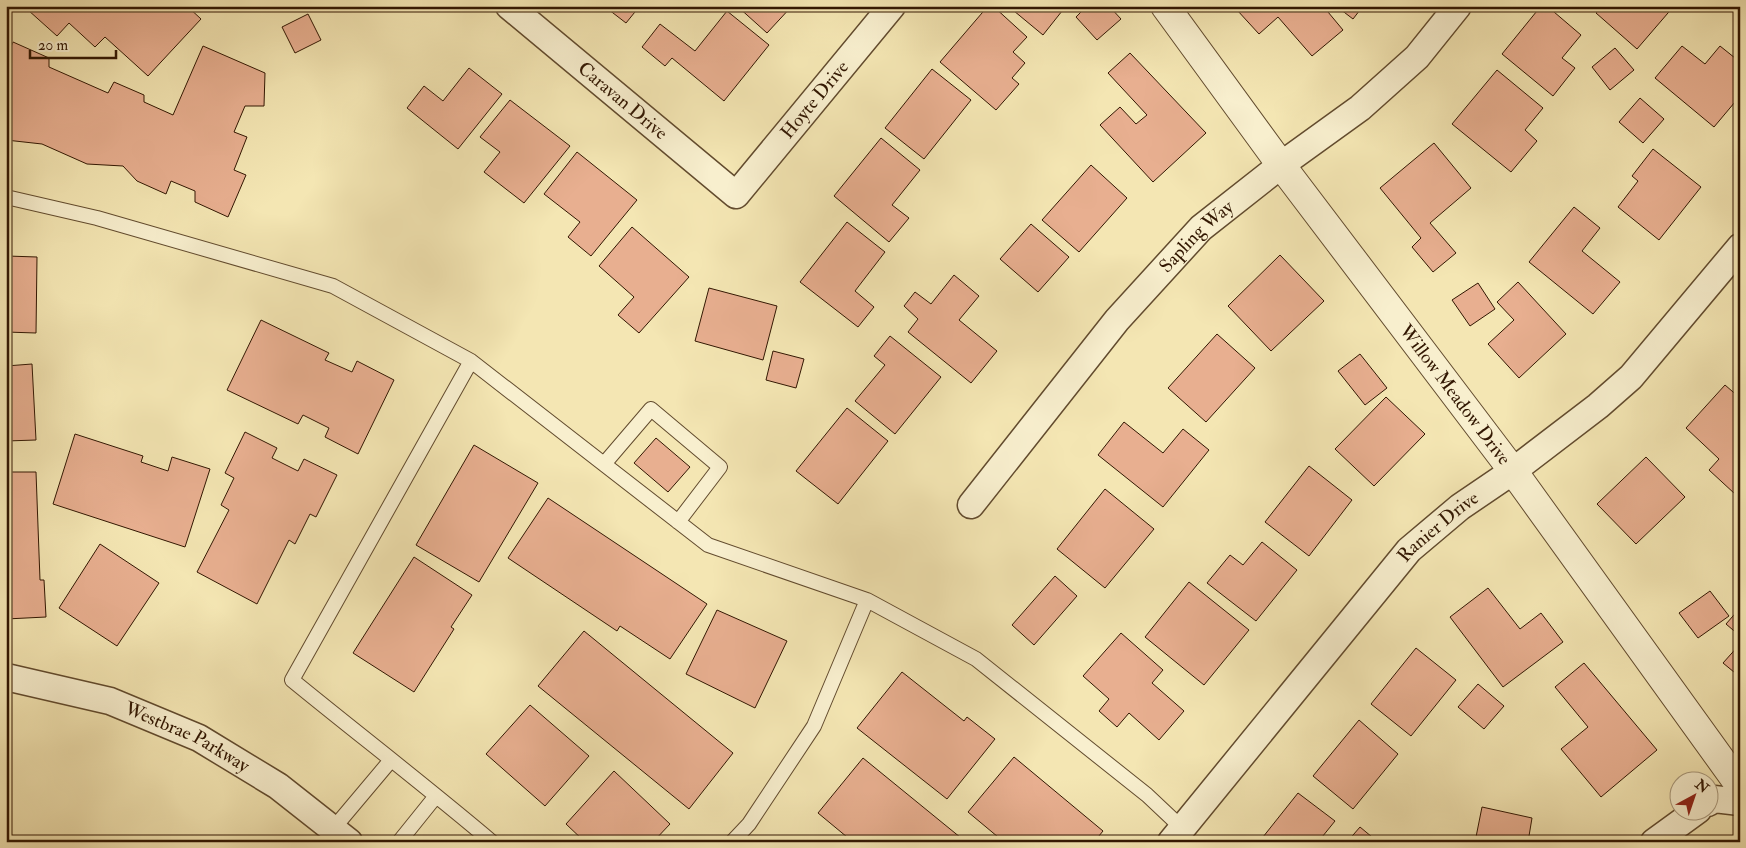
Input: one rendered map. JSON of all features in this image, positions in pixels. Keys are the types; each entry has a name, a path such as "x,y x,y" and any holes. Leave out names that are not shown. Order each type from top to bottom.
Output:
{"street":[{"name":"Caravan Drive","path":"509,6 736,194"},
{"name":"Hoyte Drive","path":"736,194 892,6"},
{"name":"Willow Meadow Drive","path":"1165,6 1281,165 1513,471 1740,786"},
{"name":"Sapling Way","path":"971,505 1117,320 1201,228 1367,101 1417,57 1458,6"},
{"name":"Ranier Drive","path":"1177,835 1409,550 1460,507 1513,471 1598,406 1632,377 1740,247"},
{"name":"Westbrae Parkway","path":"6,677 110,701 199,738 278,786 341,836"},
{"path":"1718,799 1740,802"},
{"path":"1654,842 1684,820"}],"lane":[{"path":"6,197 97,218 334,286 471,361 708,545 867,600 976,659 1147,795 1177,835"},
{"path":"471,361 292,680 492,842"},
{"path":"604,464 650,409 720,467 678,522"},
{"path":"732,842 749,824 814,726 867,600"},
{"path":"341,836 390,760"},
{"path":"399,842 436,796"}],"building":[{"path":"32,6 187,6 201,19 148,76 105,37 95,47 69,23 57,36 28,10"},
{"path":"604,6 638,6 639,7 626,23"},
{"path":"737,6 792,6 767,33"},
{"path":"988,6 993,6 1027,37 1013,52 1025,63 1012,78 1019,84 996,110 940,62"},
{"path":"1008,6 1066,6 1043,35"},
{"path":"1087,6 1109,6 1121,19 1097,40 1076,17"},
{"path":"1241,6 1323,6 1343,30 1312,56 1278,17 1259,34 1237,10"},
{"path":"1336,6 1363,6 1353,19"},
{"path":"1541,6 1547,6 1581,35 1562,58 1575,68 1553,96 1502,54"},
{"path":"1602,6 1674,6 1637,49 1596,13"},
{"path":"727,11 769,45 724,101 672,58 665,66 642,47 660,24 695,51"},
{"path":"308,14 321,40 295,53 282,27"},
{"path":"13,42 49,58 49,67 108,93 114,82 144,95 144,102 173,115 203,46 265,73 264,106 245,106 234,132 247,137 234,170 246,175 228,217 195,202 195,191 171,181 166,194 137,181 123,166 87,164 42,144 6,140 8,54"},
{"path":"1682,46 1705,64 1720,46 1740,62 1740,96 1714,127 1655,78"},
{"path":"1615,48 1634,70 1610,90 1592,67"},
{"path":"1130,53 1206,133 1153,182 1100,125 1120,107 1136,124 1147,115 1108,73"},
{"path":"469,68 502,94 458,149 407,108 424,86 443,101"},
{"path":"932,69 971,100 924,159 885,128"},
{"path":"1497,70 1543,108 1525,130 1537,141 1511,172 1452,124"},
{"path":"1640,98 1664,119 1643,143 1619,122"},
{"path":"510,100 570,146 524,203 484,172 500,152 480,137"},
{"path":"881,138 920,170 892,205 909,218 889,242 834,196"},
{"path":"1434,143 1471,188 1430,223 1456,253 1433,272 1412,247 1421,238 1380,188"},
{"path":"1653,149 1701,187 1659,240 1618,207 1638,181 1632,176"},
{"path":"577,152 637,200 591,256 568,237 580,222 544,194"},
{"path":"1091,165 1127,198 1079,252 1042,220"},
{"path":"1574,207 1600,228 1582,251 1620,282 1593,314 1529,262"},
{"path":"847,222 885,252 855,291 874,307 858,327 800,282"},
{"path":"1031,224 1069,257 1038,292 1000,259"},
{"path":"632,227 689,277 639,333 618,315 634,297 599,266"},
{"path":"6,239 7,256 37,257 36,333 6,332"},
{"path":"1280,255 1324,301 1271,351 1228,306"},
{"path":"954,275 979,296 959,320 997,351 971,383 908,332 918,319 904,306 915,292 931,304"},
{"path":"1518,282 1566,334 1519,378 1488,344 1514,320 1497,302"},
{"path":"1478,283 1495,309 1470,326 1452,300"},
{"path":"709,288 777,306 763,360 695,341"},
{"path":"261,320 329,353 325,360 352,372 357,361 394,380 358,454 325,437 329,428 303,415 298,424 227,390"},
{"path":"1217,334 1255,368 1206,422 1168,388"},
{"path":"890,336 941,377 895,434 855,401 885,365 874,356"},
{"path":"773,351 804,359 796,388 766,380"},
{"path":"1360,354 1387,388 1365,405 1338,371"},
{"path":"32,364 36,440 6,441 6,366"},
{"path":"1725,385 1740,398 1740,489 1735,494 1709,470 1719,459 1686,428"},
{"path":"1386,397 1425,434 1374,486 1335,449"},
{"path":"847,408 888,441 838,504 796,471"},
{"path":"1124,422 1163,453 1183,429 1209,450 1163,507 1098,455"},
{"path":"245,432 277,448 272,458 298,471 304,459 337,475 316,517 310,514 295,544 289,540 257,604 197,572 229,510 221,505 234,478 225,473"},
{"path":"75,434 143,456 141,462 168,471 172,457 210,469 185,547 53,504"},
{"path":"656,438 690,467 668,492 634,463"},
{"path":"474,445 538,483 479,582 416,545"},
{"path":"1646,457 1685,497 1636,544 1597,504"},
{"path":"1309,466 1352,500 1309,556 1265,522"},
{"path":"6,472 36,472 40,580 44,580 46,617 6,619"},
{"path":"1105,489 1154,529 1105,588 1057,549"},
{"path":"548,498 707,604 670,659 620,626 617,631 508,558"},
{"path":"1262,542 1297,570 1256,621 1207,583 1230,555 1243,565"},
{"path":"100,544 159,583 117,646 59,608"},
{"path":"414,557 472,595 451,627 454,629 414,692 353,653"},
{"path":"1055,576 1077,596 1034,645 1012,625"},
{"path":"1189,582 1249,630 1204,685 1145,637"},
{"path":"1488,588 1520,629 1541,613 1563,642 1503,687 1450,617"},
{"path":"1710,591 1729,616 1698,638 1679,613"},
{"path":"1740,608 1740,636 1726,624"},
{"path":"717,610 787,641 755,708 686,674"},
{"path":"584,631 733,753 689,809 538,686"},
{"path":"1121,633 1163,670 1152,683 1184,711 1159,740 1129,713 1117,727 1099,711 1109,699 1083,676"},
{"path":"1740,644 1740,677 1723,663"},
{"path":"1416,648 1456,680 1411,736 1371,704"},
{"path":"1584,663 1657,750 1601,797 1561,749 1588,727 1555,687"},
{"path":"902,672 964,721 967,717 995,739 947,799 857,728"},
{"path":"1478,684 1504,706 1484,729 1458,707"},
{"path":"530,705 589,756 545,806 486,754"},
{"path":"1359,720 1398,754 1353,809 1313,776"},
{"path":"1014,757 1103,831 1094,842 1004,842 968,812"},
{"path":"863,758 966,842 853,842 818,813"},
{"path":"614,771 670,824 653,842 585,842 566,824"},
{"path":"1298,793 1335,821 1318,842 1259,842"},
{"path":"1482,807 1532,818 1528,842 1475,842"},
{"path":"1360,827 1378,842 1347,842"}]}
